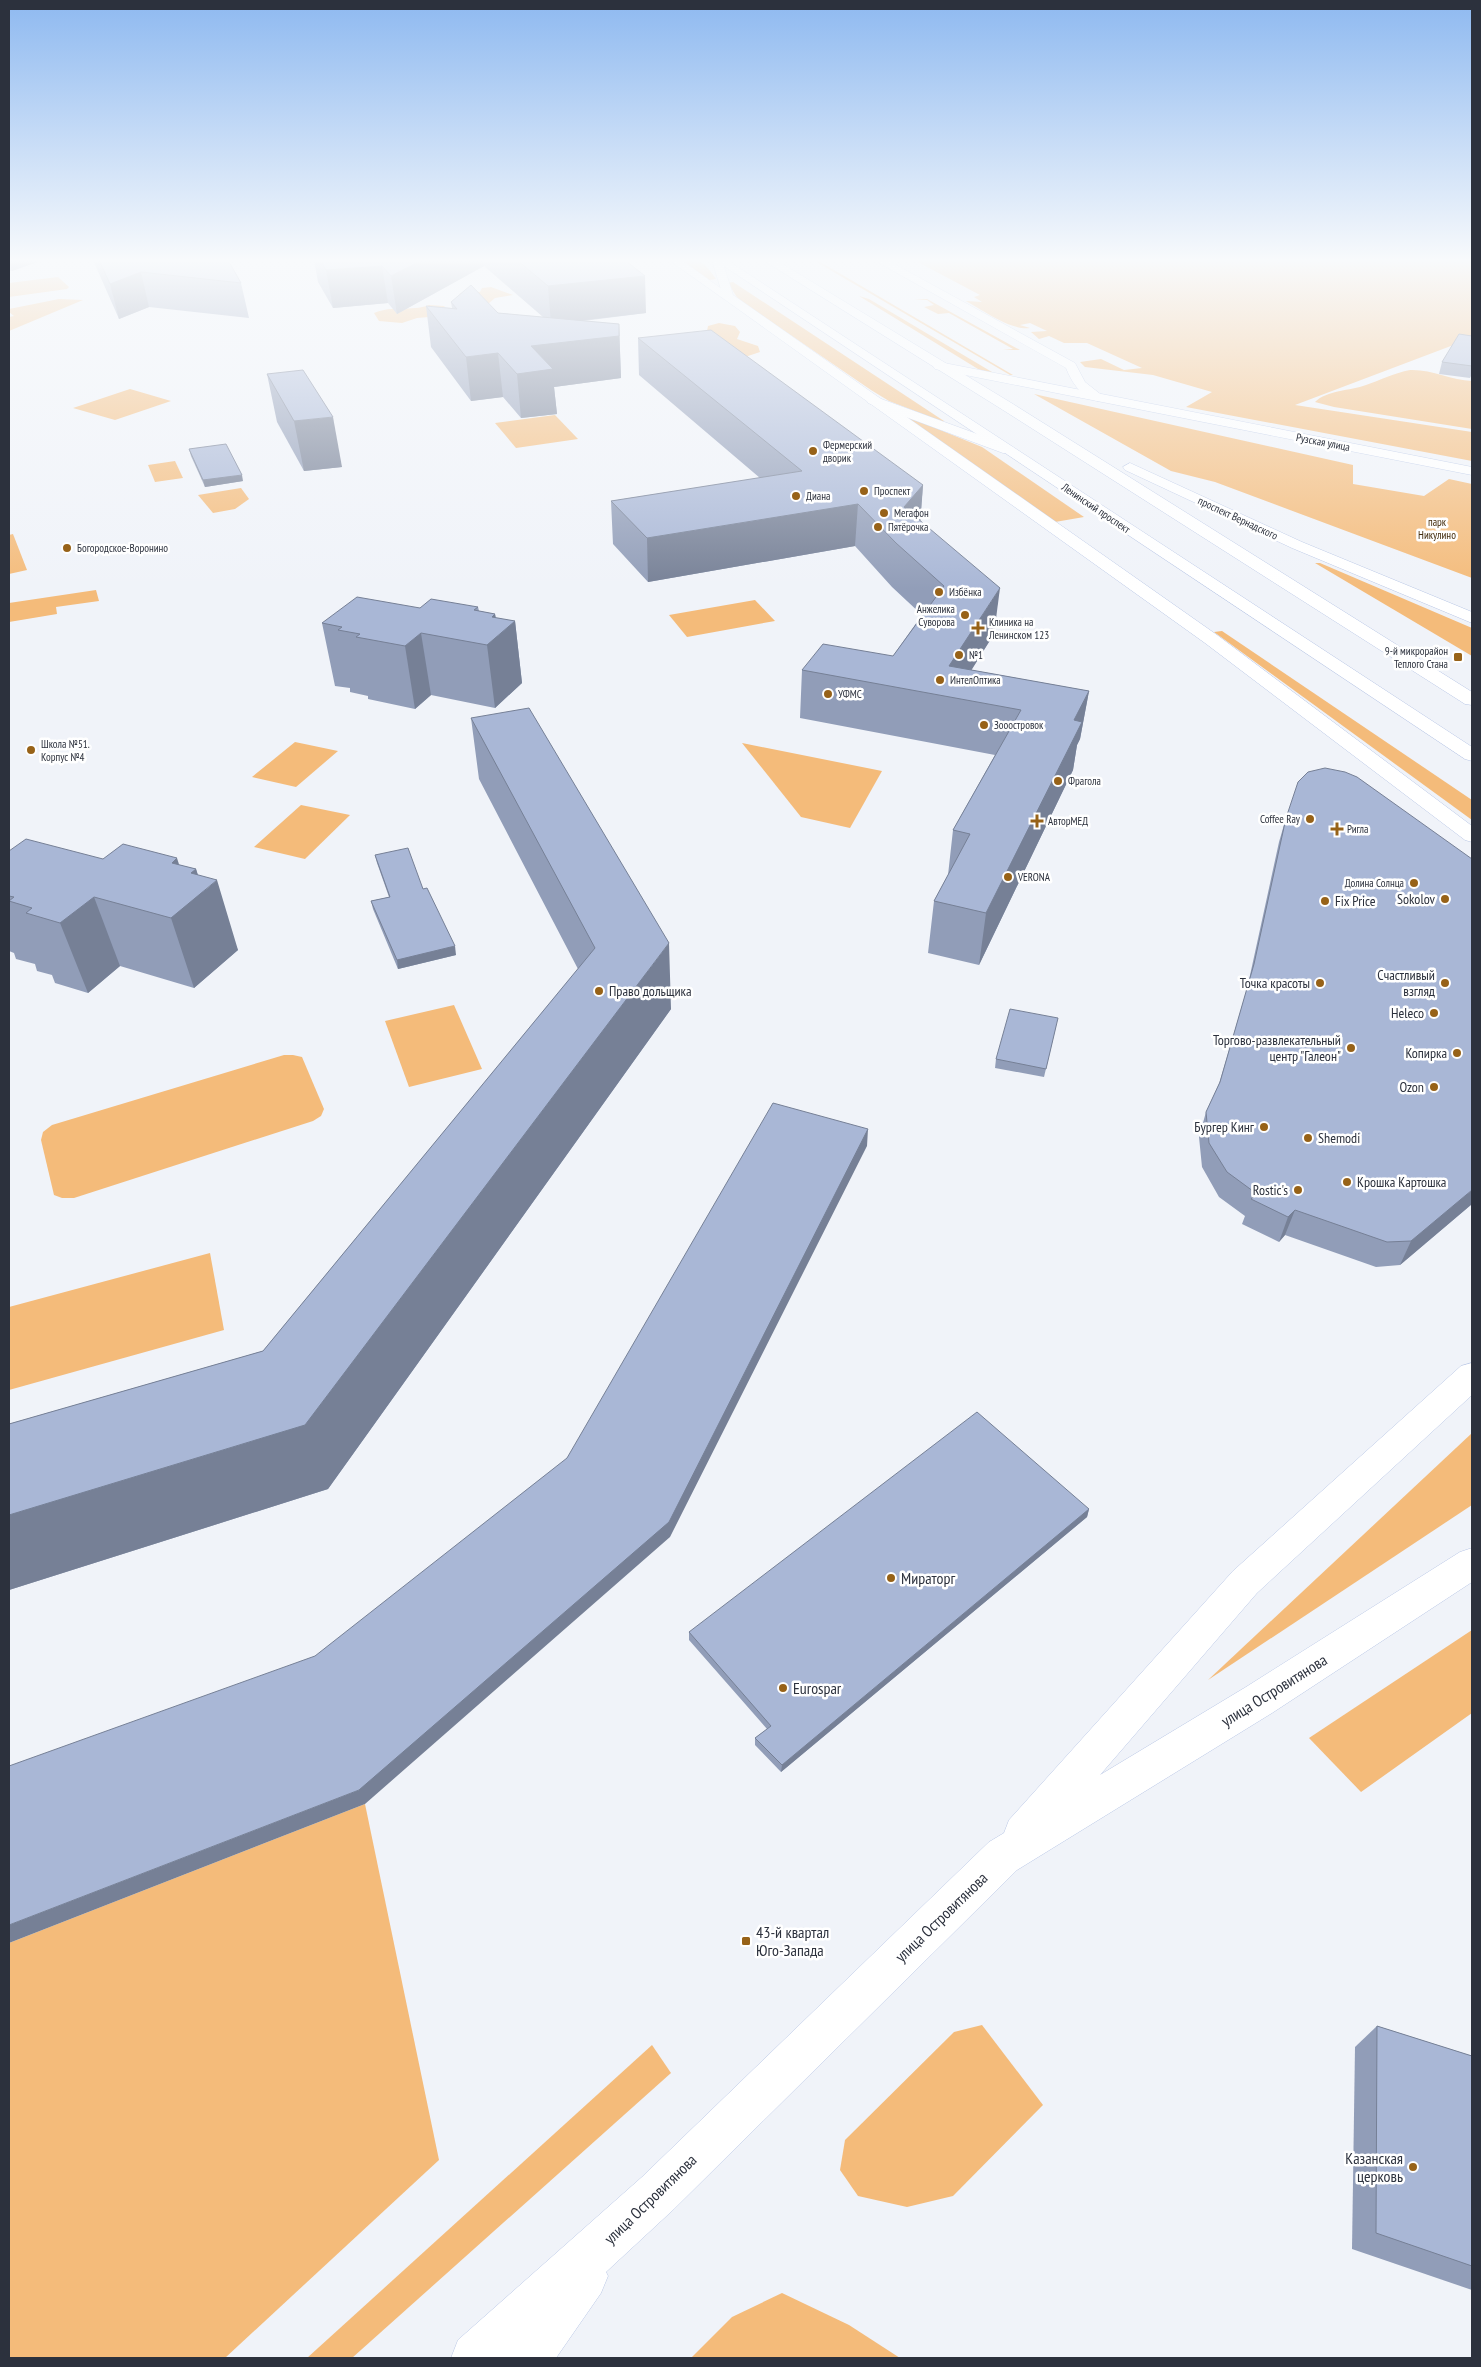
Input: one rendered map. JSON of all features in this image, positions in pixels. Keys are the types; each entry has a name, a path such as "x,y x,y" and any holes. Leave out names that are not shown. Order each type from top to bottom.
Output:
{"main road":[{"path":"831,370 1211,638 1472,836"},
{"name":"Ленинский проспект","path":"887,370 1472,755"},
{"path":"947,370 1008,407 1472,700"},
{"name":"Рузская улица","path":"962,370 1472,471"},
{"path":"1073,370 1079,384 1085,390 1098,397"},
{"path":"873,400 1008,450"},
{"name":"проспект Вернадского","path":"1008,407 1242,520 1472,618"},
{"path":"1003,1856 1246,1582 1460,1391 1472,1375"},
{"name":"улица Островитянова","path":"476,2358 612,2236 1003,1856 1259,1700 1472,1563"},
{"path":"526,2358 612,2236"}],"green space":[{"path":"842,370 867,370 944,421 889,401"},
{"path":"1114,370 1386,370 1295,405 1472,432 1472,461 1186,407 1212,392 1153,375"},
{"path":"1408,370 1422,370 1472,381 1472,429 1334,407 1315,402 1326,395 1360,387"},
{"path":"130,389 171,401 115,420 73,408"},
{"name":"парк Никулино","path":"1034,394 1353,465 1353,484 1424,496 1449,479 1472,484 1472,578 1215,482 1171,471"},
{"path":"901,414 982,447 1084,517 1055,522"},
{"path":"555,415 578,439 516,448 495,423"},
{"path":"175,461 183,478 155,482 148,465"},
{"path":"241,488 249,499 235,509 213,513 198,495"},
{"path":"13,534 27,570 9,574 9,535"},
{"path":"1315,563 1320,563 1472,628 1472,656"},
{"path":"96,590 99,601 56,607 57,614 9,622 9,603"},
{"path":"755,600 775,621 687,637 669,615"},
{"path":"1222,631 1472,800 1472,820 1214,632"},
{"path":"295,742 338,751 296,787 252,777"},
{"path":"742,743 882,771 850,828 801,817"},
{"path":"301,805 350,815 305,859 254,847"},
{"path":"454,1005 482,1069 409,1087 385,1021"},
{"path":"284,1055 302,1057 324,1109 321,1116 313,1121 74,1198 62,1198 54,1195 41,1140 43,1132 52,1125"},
{"path":"210,1253 224,1330 9,1390 9,1307"},
{"path":"1472,1433 1472,1505 1208,1680"},
{"path":"1472,1630 1472,1713 1361,1792 1309,1738"},
{"path":"365,1804 439,2160 225,2358 9,2358 9,1943"},
{"path":"982,2025 1043,2105 953,2196 907,2207 858,2196 840,2170 845,2140 954,2032"},
{"path":"652,2045 671,2073 352,2358 307,2358"},
{"path":"782,2293 849,2325 900,2358 691,2358 732,2317"}],"building":[{"path":"303,370 333,417 294,421 267,374"},
{"path":"514,370 542,370 517,374"},
{"path":"678,370 766,370 923,485 904,507 1000,588 949,666 1089,691 1074,720 1082,722 986,913 934,901 970,834 953,830 1021,710 802,670 823,644 893,656 944,586 896,543 858,504 647,538 611,501 802,471"},
{"path":"226,444 242,475 203,480 189,449"},
{"path":"357,597 420,608 431,599 478,607 474,610 495,614 492,617 515,621 487,645 421,633 405,646 356,637 360,634 338,630 342,627 322,623"},
{"path":"529,708 669,943 305,1425 9,1515 9,1424 263,1351 595,948 471,718"},
{"name":"Торгово-развлекательный центр \"Галеон\"","path":"1325,768 1345,772 1357,777 1472,859 1472,1190 1411,1241 1387,1242 1295,1210 1288,1217 1251,1199 1257,1194 1227,1172 1209,1143 1206,1112 1220,1082 1254,964 1286,818 1298,782 1308,772"},
{"path":"26,839 103,859 123,844 177,858 172,863 196,869 191,873 217,880 171,918 94,897 60,923 26,913 32,908 9,901 14,897 9,896 9,851"},
{"path":"408,848 423,889 427,888 455,946 397,960 371,901 390,897 375,855"},
{"path":"1010,1009 1058,1018 1046,1069 996,1059"},
{"path":"773,1103 868,1129 669,1522 359,1790 9,1925 9,1766 315,1656 567,1458"},
{"name":"Мираторг","path":"977,1412 1089,1509 782,1765 755,1738 771,1726 689,1632"},
{"name":"Казанская церковь","path":"1377,2026 1472,2056 1472,2266 1376,2233"}],"place":[{"name":"Фермерский дворик","path":"813,451"},
{"name":"Проспект","path":"864,491"},
{"name":"Диана","path":"796,496"},
{"name":"Мегафон","path":"884,513"},
{"name":"Пятёрочка","path":"878,527"},
{"name":"Богородское-Воронино","path":"67,548"},
{"name":"Избёнка","path":"939,592"},
{"name":"Анжелика Суворова","path":"965,615"},
{"name":"Клиника на Ленинском 123","path":"978,628"},
{"name":"№1","path":"959,655"},
{"name":"9-й микрорайон Теплого Стана","path":"1458,657"},
{"name":"ИнтелОптика","path":"940,680"},
{"name":"УФМС","path":"828,694"},
{"name":"Зооостровок","path":"984,725"},
{"name":"Школа №51. Корпус №4","path":"31,750"},
{"name":"Фрагола","path":"1058,781"},
{"name":"Coffee Ray","path":"1310,819"},
{"name":"АвторМЕД","path":"1037,821"},
{"name":"Ригла","path":"1337,829"},
{"name":"VERONA","path":"1008,877"},
{"name":"Долина Солнца","path":"1414,883"},
{"name":"Sokolov","path":"1445,899"},
{"name":"Fix Price","path":"1325,901"},
{"name":"Точка красоты","path":"1320,983"},
{"name":"Счастливый взгляд","path":"1445,983"},
{"name":"Право дольщика","path":"599,991"},
{"name":"Heleco","path":"1434,1013"},
{"name":"Торгово-развлекательный центр \"Галеон\"","path":"1351,1048"},
{"name":"Копирка","path":"1457,1053"},
{"name":"Ozon","path":"1434,1087"},
{"name":"Бургер Кинг","path":"1264,1127"},
{"name":"Shemodi","path":"1308,1138"},
{"name":"Крошка Картошка","path":"1347,1182"},
{"name":"Rostic's","path":"1298,1190"},
{"name":"Мираторг","path":"891,1578"},
{"name":"Eurospar","path":"783,1688"},
{"name":"43-й квартал Юго-Запада","path":"746,1941"},
{"name":"Казанская церковь","path":"1413,2167"}]}
